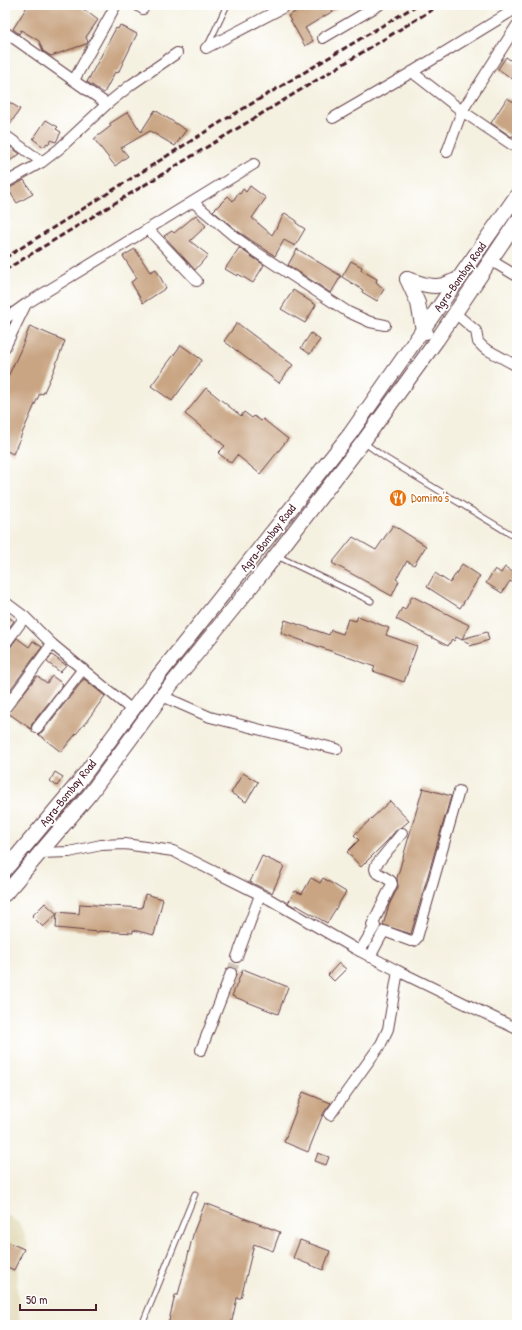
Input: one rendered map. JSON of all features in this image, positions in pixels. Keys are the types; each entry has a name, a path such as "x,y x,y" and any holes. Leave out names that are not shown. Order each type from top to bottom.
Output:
{"main road":[{"name":"Agra-Bombay Road","path":"5,870 78,783 132,710 350,434 517,195"},
{"name":"Agra-Bombay Road","path":"5,894 90,794 162,696 276,555 363,442 437,340 517,221"},
{"path":"437,340 424,330 418,303 407,279 424,285 442,286 457,279 471,288"},
{"path":"441,303 455,312"},
{"path":"44,823 57,834"}],"street":[{"path":"74,80 116,5"},
{"path":"206,48 288,5"},
{"path":"324,38 379,5"},
{"path":"333,118 517,8"},
{"path":"447,152 462,111 517,25"},
{"path":"5,32 108,104"},
{"path":"5,183 42,162 132,84 177,53"},
{"path":"412,72 462,111 516,144"},
{"path":"5,135 42,162"},
{"path":"5,319 26,304 254,164"},
{"path":"193,202 256,252 348,312 370,322 385,326"},
{"path":"148,229 197,281"},
{"path":"490,260 516,275"},
{"path":"5,347 26,304"},
{"path":"455,312 473,327 476,331 478,342 484,348 517,366"},
{"path":"5,602 24,617 52,644 132,710"},
{"path":"5,644 24,617"},
{"path":"6,707 52,644"},
{"path":"37,728 83,669"},
{"path":"162,696 210,717 337,749"},
{"path":"370,957 384,931 411,941 414,941 417,938 459,791"},
{"path":"360,951 375,926 372,925 392,884 391,881 376,872 374,869 402,833"},
{"path":"40,853 69,852 101,845 125,844 173,851 260,895 370,957 517,1029"},
{"path":"237,957 260,895"},
{"path":"330,1115 381,1044 390,1020 398,971"},
{"path":"201,1050 231,973"}],"lane":[{"path":"206,48 228,5"},
{"path":"363,442 387,459 517,538"},
{"path":"276,555 370,601"},
{"path":"142,1325 195,1194"},
{"path":"5,1323 10,1325"}],"shaded area":[{"path":"5,1213 21,1225 28,1245 18,1266 17,1289 20,1325 5,1325"}],"building":[{"path":"28,5 78,5 98,20 86,37 88,42 86,44 51,56 43,51 39,41 21,30 19,34 13,29"},
{"path":"307,5 343,5 305,28 313,41 305,46 288,16"},
{"path":"120,25 137,34 118,73 115,72 104,93 87,82 116,28 118,29"},
{"path":"506,57 517,65 517,82 498,69"},
{"path":"507,98 517,104 517,130 512,137 491,123"},
{"path":"9,102 20,109 7,129 5,129 5,109"},
{"path":"155,110 186,130 175,146 150,131 121,148 128,156 115,166 94,139 111,126 109,124 128,112 141,132"},
{"path":"46,120 58,127 56,129 61,132 56,142 50,140 49,144 47,143 44,147 33,139"},
{"path":"5,143 20,154 5,164"},
{"path":"24,180 33,194 17,203 8,189"},
{"path":"250,186 266,198 252,218 272,235 285,213 297,221 296,223 305,229 295,246 284,240 275,256 239,232 213,211 228,196 233,201 238,193 240,194 243,189 246,192"},
{"path":"196,215 206,226 190,241 208,255 195,270 164,236 172,231 174,233"},
{"path":"239,248 264,265 253,283 238,274 237,276 225,269"},
{"path":"135,249 150,272 156,269 166,288 143,303 131,282 137,278 123,256"},
{"path":"297,249 341,276 331,293 288,265"},
{"path":"351,261 362,267 361,270 377,279 376,282 384,289 377,301 342,277"},
{"path":"293,290 316,305 305,323 281,309"},
{"path":"237,323 293,365 279,383 224,341"},
{"path":"30,326 65,341 43,394 40,393 13,454 5,450 5,383"},
{"path":"311,333 320,340 310,354 301,348"},
{"path":"181,345 202,360 172,401 151,386"},
{"path":"206,388 241,416 244,412 252,418 254,416 261,421 263,419 288,439 260,474 237,455 231,463 218,453 225,446 185,414"},
{"path":"393,525 426,546 414,565 407,561 396,579 399,581 392,596 332,563 353,537 376,550"},
{"path":"462,564 480,576 460,608 427,587 435,573 450,583"},
{"path":"505,567 517,575 517,585 510,581 502,593 486,583 495,569 501,573"},
{"path":"412,596 469,625 462,639 487,632 489,640 470,646 469,643 456,637 454,641 452,639 448,646 396,619 402,608 405,610"},
{"path":"5,615 14,621 5,633"},
{"path":"358,616 389,628 386,635 417,646 404,682 373,671 375,667 281,633 285,620 329,635 331,630 343,634 348,619 356,621"},
{"path":"17,638 29,647 33,641 42,647 7,694 5,693 5,650 10,648"},
{"path":"52,655 66,665 60,672 47,662"},
{"path":"37,676 47,683 52,676 63,684 32,724 31,729 8,713"},
{"path":"84,679 105,696 61,752 38,734 42,732"},
{"path":"55,772 63,777 57,786 50,781"},
{"path":"243,773 258,782 246,802 231,793"},
{"path":"423,788 451,796 411,934 383,925 389,905 398,887 397,878"},
{"path":"390,801 409,821 397,829 361,867 347,852 359,840 354,835"},
{"path":"262,856 284,866 272,893 250,882"},
{"path":"311,878 320,883 323,878 346,892 327,923 296,905 295,907 288,903 295,891 302,894"},
{"path":"145,894 163,899 154,935 133,930 133,933 98,932 56,928 57,912 79,914 80,904 142,908"},
{"path":"45,903 57,914 43,927 32,916"},
{"path":"339,963 346,969 334,981 328,975"},
{"path":"243,969 288,987 278,1014 232,996"},
{"path":"303,1092 331,1103 323,1114 308,1152 284,1142"},
{"path":"318,1153 329,1157 326,1165 315,1161"},
{"path":"205,1203 280,1232 273,1251 254,1244 241,1298 237,1298 231,1325 168,1325 175,1295 178,1295 194,1231"},
{"path":"300,1240 330,1251 323,1270 293,1258"},
{"path":"5,1241 24,1249 14,1270 5,1266"}],"tunnel":[{"path":"231,973 237,957"}],"railway":[{"path":"5,258 221,122 417,5"},
{"path":"5,270 440,5"}],"place":[{"name":"Domino's","path":"398,498"}]}
